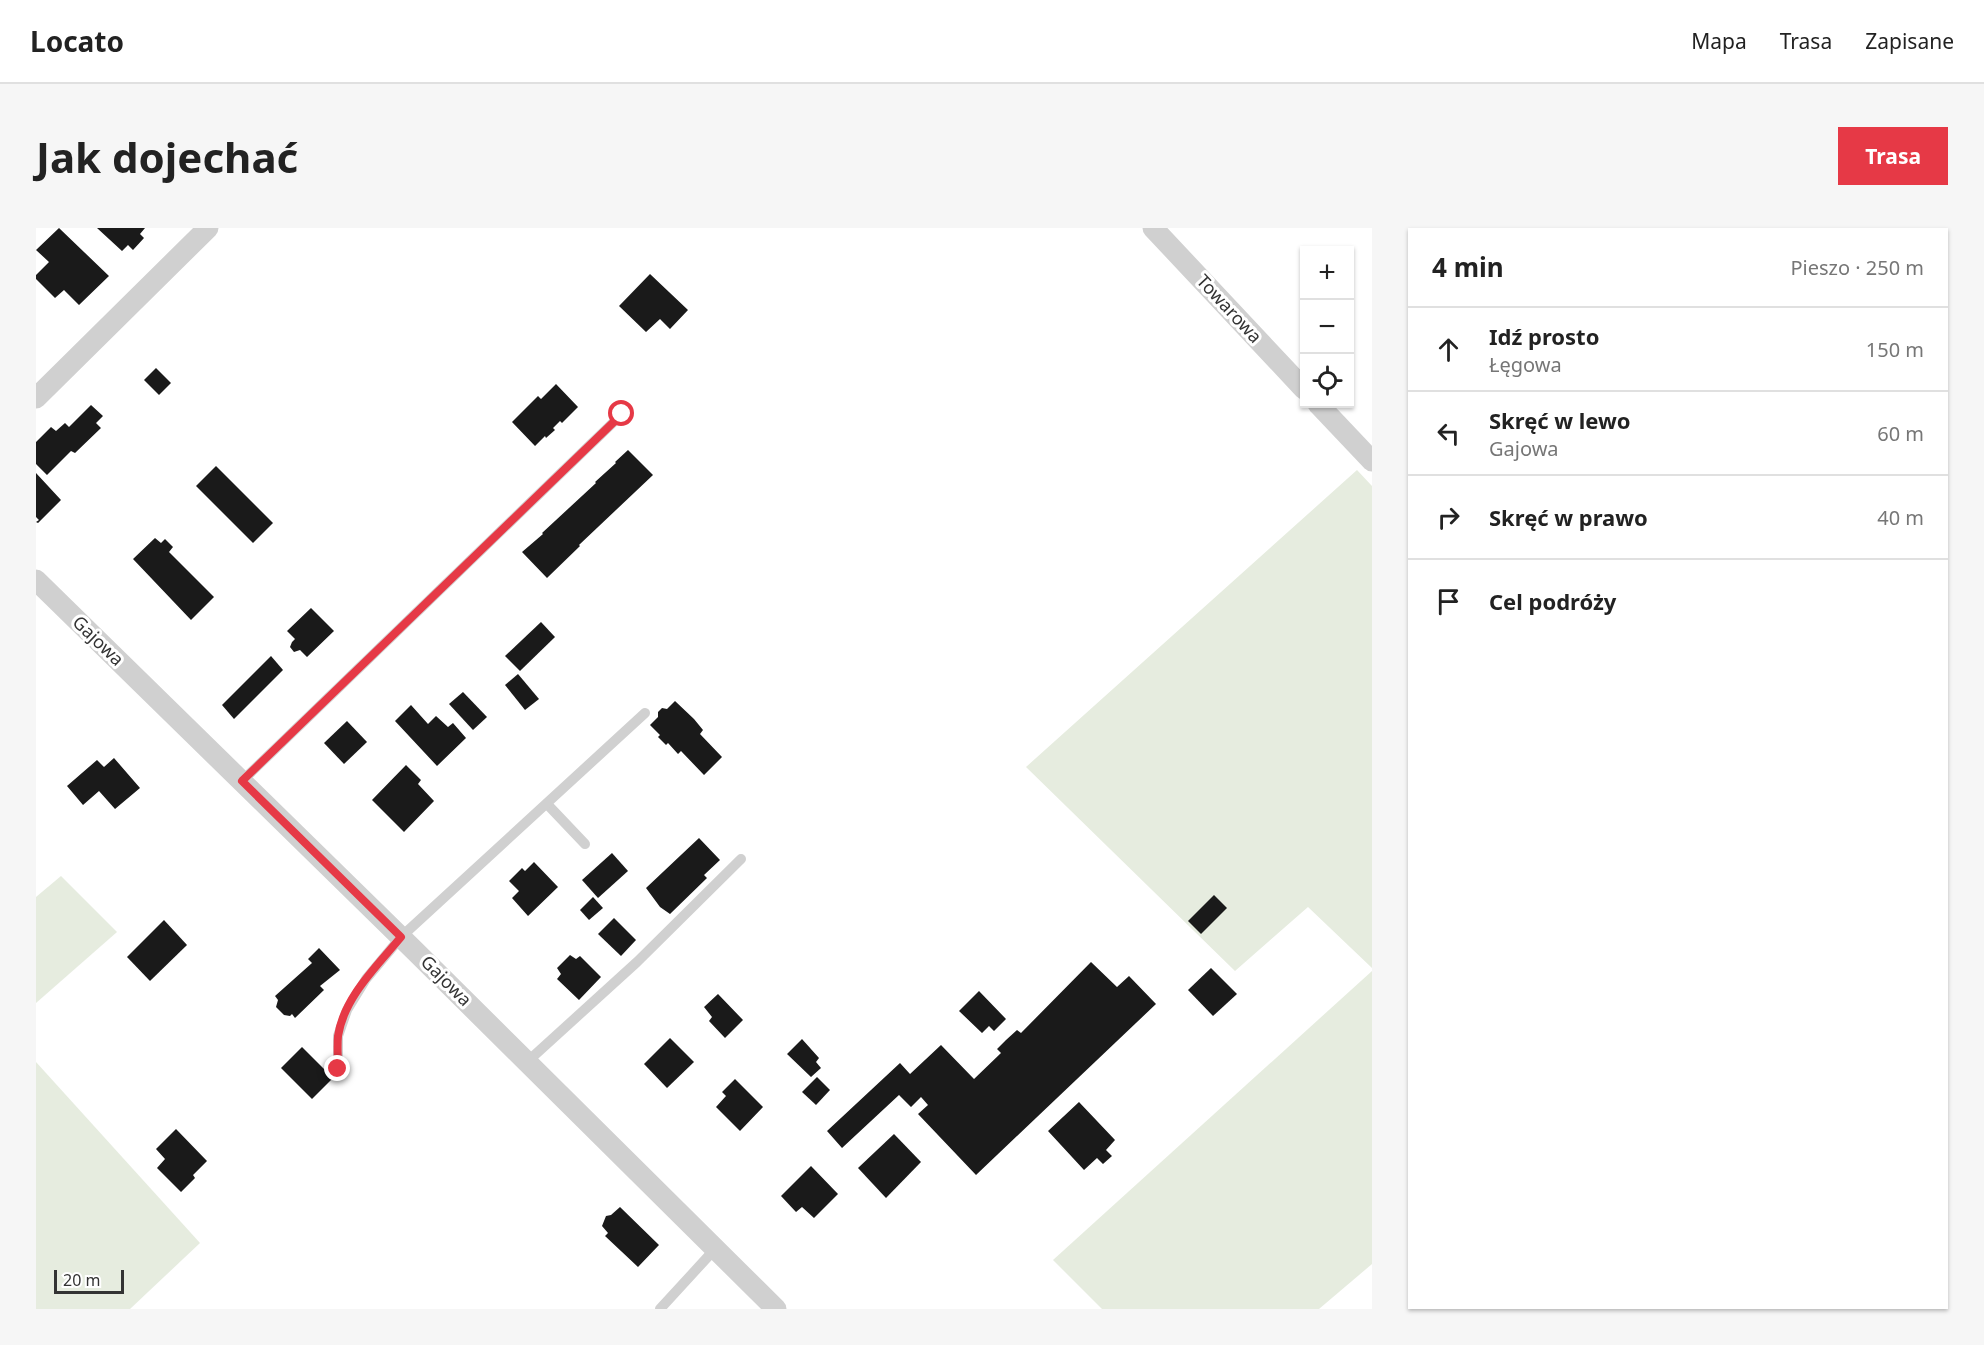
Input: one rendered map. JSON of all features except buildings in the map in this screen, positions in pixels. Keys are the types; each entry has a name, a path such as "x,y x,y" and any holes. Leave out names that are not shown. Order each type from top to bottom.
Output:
{"street":[{"path":"36,398 208,228"},
{"name":"Towarowa","path":"1153,228 1300,384"},
{"path":"1322,408 1372,461"},
{"name":"Gajowa","path":"36,580 401,937 776,1309"}],"lane":[{"path":"242,781 622,414"},
{"path":"338,1069 338,1036 347,1010 366,980 401,937 645,713"},
{"path":"547,804 585,844"},
{"path":"527,1062 637,962 741,859"},
{"path":"660,1309 715,1249"}],"shaded area":[{"path":"1357,470 1372,486 1372,968 1308,907 1235,971 1026,767"},
{"path":"61,876 117,932 36,1003 36,897"},
{"path":"1372,971 1372,1264 1319,1309 1102,1309 1053,1260"},
{"path":"36,1062 200,1243 130,1309 36,1309"}],"route":[{"path":"338,1069 338,1036 347,1010 366,980 401,937 242,781 622,414"}]}
